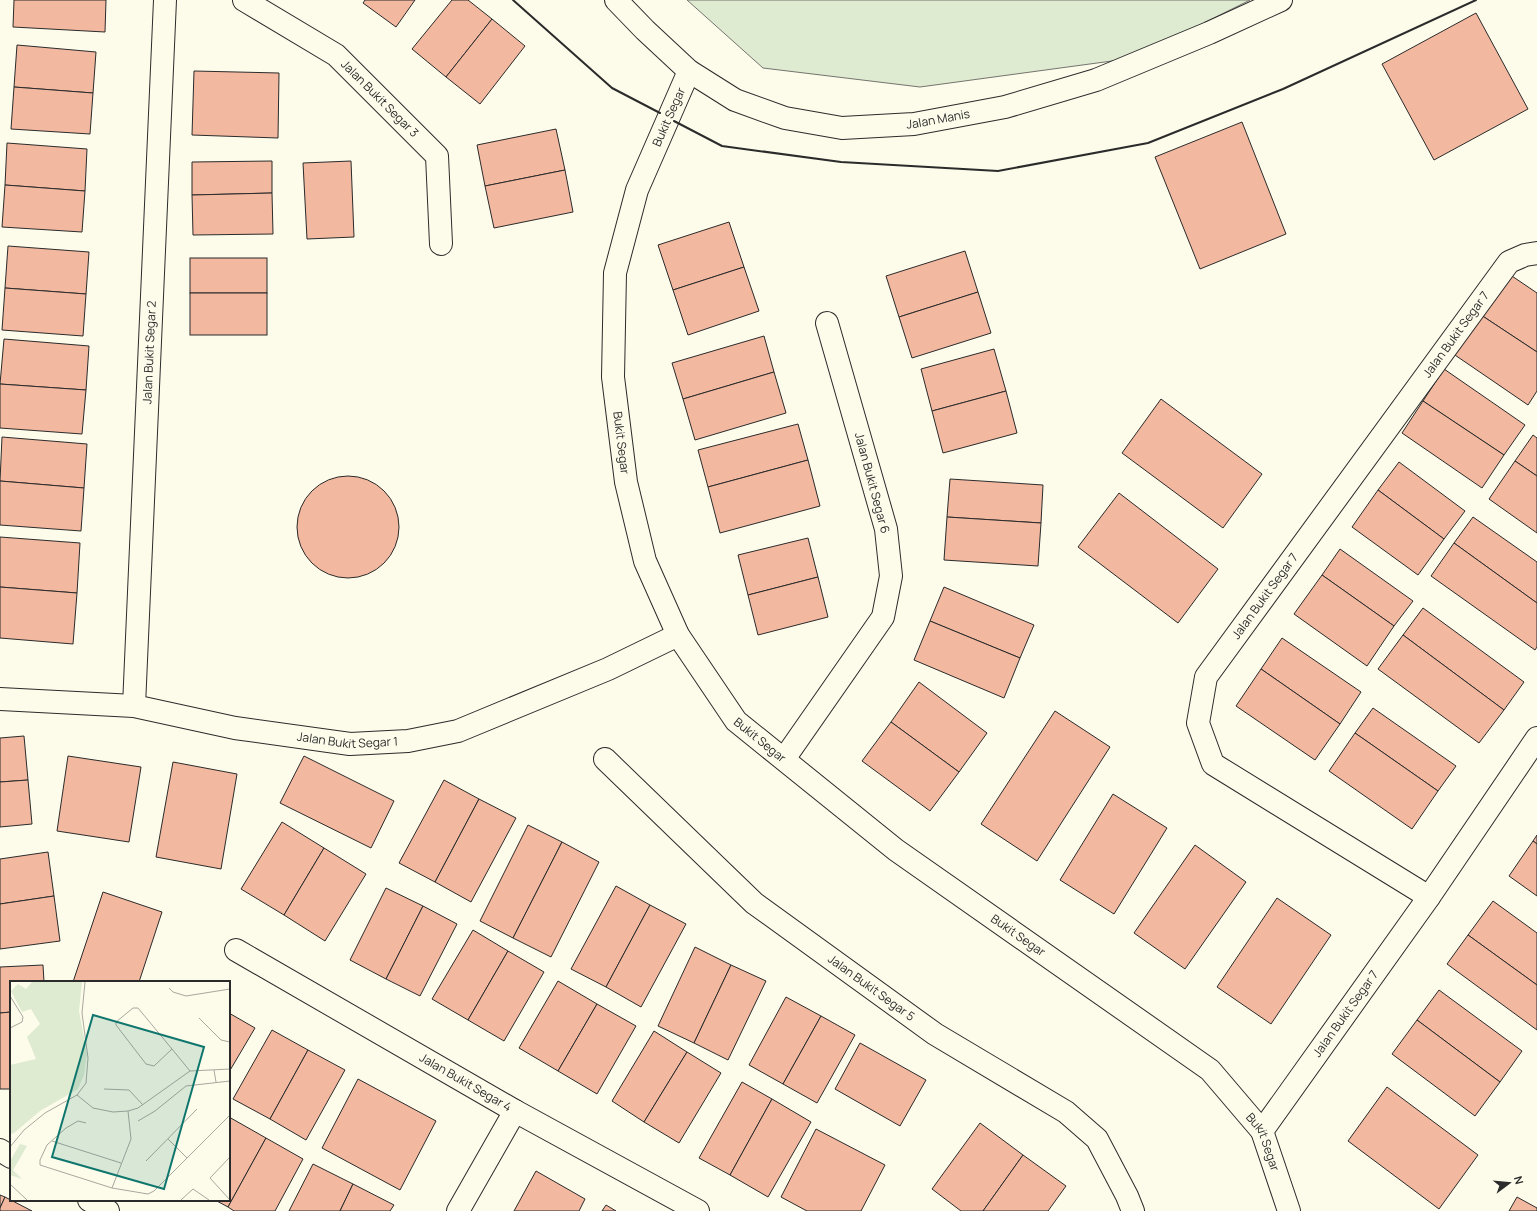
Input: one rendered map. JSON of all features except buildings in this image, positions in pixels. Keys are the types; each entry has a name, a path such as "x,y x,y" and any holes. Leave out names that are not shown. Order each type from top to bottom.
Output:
{"street":[{"name":"Jalan Bukit Segar 2","path":"134,706 165,0"},
{"name":"Jalan Bukit Segar 3","path":"244,0 336,55 437,156 441,244"},
{"name":"Jalan Manis","path":"616,0 645,30 689,71 735,100 785,118 842,128 914,124 1005,107 1096,80 1209,33 1281,0"},
{"name":"Bukit Segar","path":"689,71 637,190 615,273 613,377 626,482 645,561 678,635 736,721 784,758 896,850 1210,1070 1262,1131 1289,1211"},
{"name":"Jalan Bukit Segar 7","path":"1429,897 1213,764 1198,723 1206,677 1509,262 1525,255 1537,253"},
{"name":"Jalan Bukit Segar 6","path":"784,758 883,617 891,576 886,529 827,323"},
{"name":"Jalan Bukit Segar 1","path":"0,699 134,706 235,728 350,744 408,741 458,731 608,669 678,635"},
{"name":"Jalan Bukit Segar 7","path":"1262,1131 1429,897 1537,738"},
{"name":"Jalan Bukit Segar 5","path":"604,758 754,903 935,1034 1066,1112 1097,1139 1127,1196 1133,1211"},
{"name":"Jalan Bukit Segar 4","path":"236,950 515,1110 698,1211"},
{"path":"458,1211 515,1110"},
{"path":"0,1150 10,1156"},
{"path":"91,1201 108,1211"}],"green space":[{"path":"687,0 1250,0 1134,58 920,87 763,68"}],"wall":[{"path":"513,0 612,88 660,113"},
{"path":"674,121 722,146 841,162 998,171 1148,143 1283,89 1476,0"}]}
